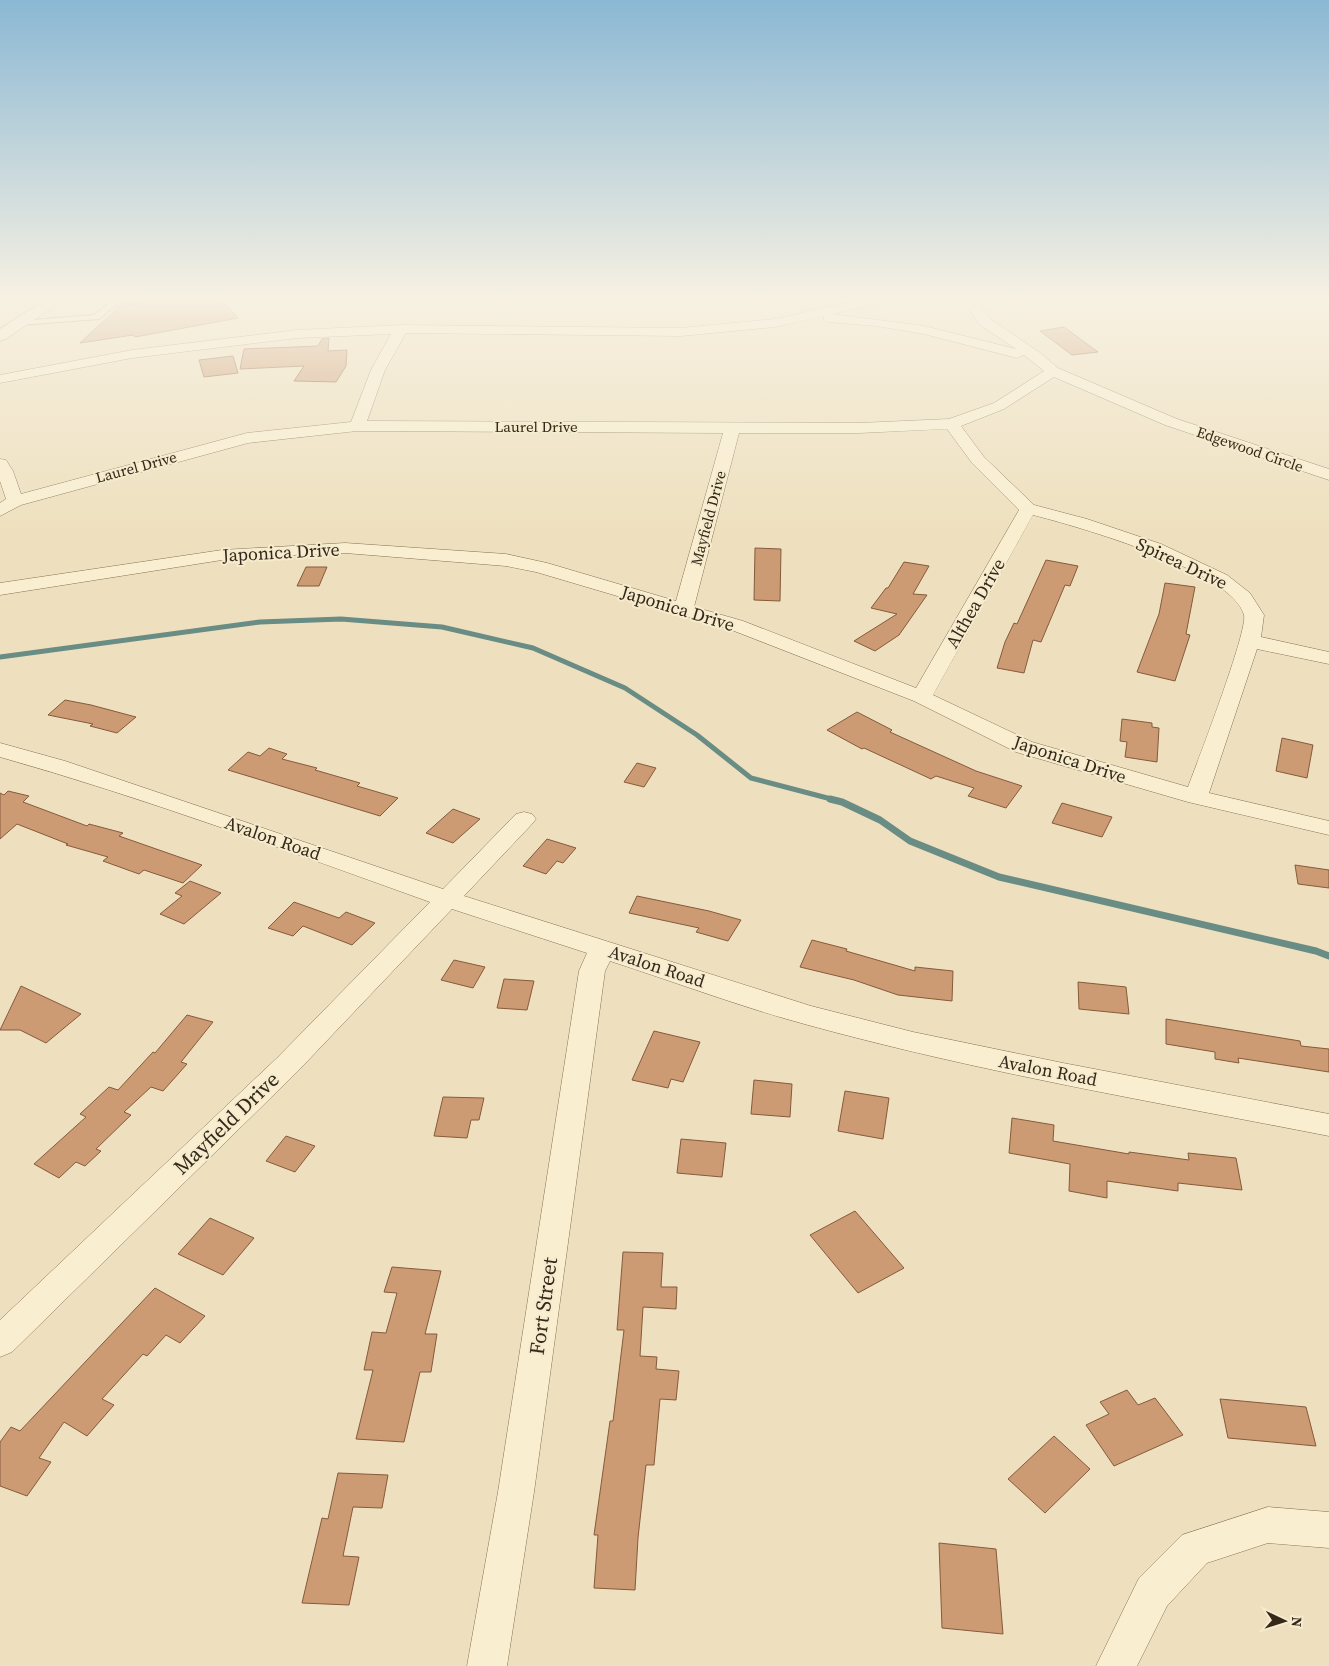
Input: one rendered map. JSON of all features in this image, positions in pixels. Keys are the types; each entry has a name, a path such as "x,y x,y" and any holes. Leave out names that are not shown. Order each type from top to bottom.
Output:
{"street":[{"path":"357,426 375,378"},
{"name":"Laurel Drive","path":"0,511 15,501 247,438 357,426 859,428 951,424 999,406 1033,378"},
{"name":"Edgewood Circle","path":"1073,378 1171,422 1329,475"},
{"path":"951,424 978,460 1028,509"},
{"name":"Mayfield Drive","path":"684,609 732,428"},
{"path":"0,464 5,471 15,501"},
{"name":"Spirea Drive","path":"1028,509 1068,518 1128,538 1218,577 1233,587 1248,604 1254,616 1250,641 1196,797"},
{"name":"Althea Drive","path":"921,697 1028,509"},
{"name":"Japonica Drive","path":"0,589 222,555 346,548 506,560 540,568 736,625 921,697 1024,747 1196,797 1329,828"},
{"path":"1250,641 1329,658"},
{"name":"Avalon Road","path":"0,750 58,766 236,825 447,899 807,1015 913,1042 1063,1074 1329,1125"},
{"name":"Mayfield Drive","path":"0,1342 288,1064 524,819"},
{"name":"Fort Street","path":"487,1666 519,1472 592,971 602,948"},
{"path":"1116,1666 1153,1592 1195,1548 1268,1525 1329,1530"}],"building":[{"path":"296,378 339,378 336,382 294,381"},
{"path":"755,548 781,549 780,601 754,600"},
{"path":"1046,560 1078,566 1070,586 1065,585 1041,642 1033,640 1024,673 997,668 1005,642 1014,623 1017,624"},
{"path":"904,562 929,566 913,594 927,595 899,635 875,651 854,641 897,614 871,608 886,588 888,588"},
{"path":"306,567 327,567 319,586 297,586"},
{"path":"1165,583 1195,587 1186,634 1190,635 1175,681 1137,672 1159,614"},
{"path":"65,700 136,717 117,733 90,726 93,724 48,715"},
{"path":"857,712 892,730 890,732 976,771 1022,786 1006,808 968,796 974,788 936,776 931,779 864,748 862,749 827,730"},
{"path":"1122,719 1152,723 1152,727 1159,728 1157,762 1125,757 1127,742 1120,741"},
{"path":"1282,738 1313,745 1307,778 1276,771"},
{"path":"269,748 287,754 282,759 317,768 315,770 360,783 357,786 398,798 380,816 228,770 248,752 260,756"},
{"path":"637,763 656,768 644,787 624,782"},
{"path":"8,791 29,796 23,802 87,826 89,824 123,833 119,836 202,865 183,883 144,870 139,874 103,861 108,857 66,845 68,844 17,824 0,839 0,793 4,795"},
{"path":"1062,803 1112,817 1102,837 1052,823"},
{"path":"453,809 480,819 453,843 426,833"},
{"path":"547,839 576,848 563,863 557,861 546,874 523,866"},
{"path":"1295,865 1329,870 1329,888 1298,884"},
{"path":"190,881 221,893 184,924 160,914 182,896 175,893"},
{"path":"637,896 709,911 741,920 728,941 696,932 699,928 629,913"},
{"path":"294,902 339,918 346,912 375,923 352,945 303,926 293,936 268,928"},
{"path":"812,940 915,971 915,967 953,971 952,1001 898,995 854,980 800,967"},
{"path":"454,960 485,967 473,988 441,980"},
{"path":"504,979 534,981 527,1010 497,1008"},
{"path":"1078,982 1126,987 1129,1014 1079,1009"},
{"path":"21,986 81,1014 46,1043 20,1030 0,1030"},
{"path":"187,1015 213,1022 181,1062 187,1064 163,1091 151,1087 124,1112 131,1115 96,1149 101,1151 85,1166 76,1162 59,1178 34,1164 86,1117 80,1114 109,1087 118,1090 153,1052 155,1053"},
{"path":"1166,1019 1300,1041 1301,1046 1329,1049 1329,1072 1238,1058 1239,1063 1215,1059 1215,1052 1166,1044"},
{"path":"654,1031 700,1042 683,1082 671,1079 668,1088 632,1080"},
{"path":"754,1080 792,1084 790,1117 751,1114"},
{"path":"845,1091 889,1098 883,1139 838,1131"},
{"path":"443,1097 484,1098 479,1120 471,1120 467,1138 434,1136"},
{"path":"1012,1118 1054,1125 1053,1141 1129,1154 1129,1152 1189,1160 1188,1153 1236,1158 1242,1190 1178,1183 1178,1191 1107,1181 1107,1198 1069,1191 1070,1164 1009,1153"},
{"path":"286,1136 315,1146 295,1172 266,1161"},
{"path":"681,1139 726,1143 722,1177 677,1173"},
{"path":"855,1211 904,1268 858,1293 810,1235"},
{"path":"210,1218 254,1238 223,1275 178,1254"},
{"path":"623,1252 663,1253 661,1287 677,1287 676,1309 643,1307 640,1356 657,1357 656,1369 679,1371 676,1400 660,1399 654,1465 646,1465 638,1538 635,1590 594,1588 598,1535 594,1535 610,1421 613,1421 624,1330 617,1330"},
{"path":"392,1267 441,1271 425,1334 437,1334 431,1372 420,1372 404,1442 356,1439 373,1370 364,1370 372,1332 386,1333 397,1293 384,1292"},
{"path":"155,1288 205,1316 180,1343 166,1335 147,1356 143,1354 102,1399 114,1405 87,1436 64,1422 39,1458 51,1462 27,1496 0,1486 0,1442 11,1427 20,1431"},
{"path":"1127,1390 1138,1405 1155,1398 1183,1435 1114,1466 1086,1425 1109,1414 1100,1402"},
{"path":"1220,1399 1306,1407 1316,1446 1228,1438"},
{"path":"1054,1436 1090,1469 1045,1513 1008,1479"},
{"path":"338,1473 388,1475 382,1508 353,1507 343,1556 359,1557 349,1605 302,1603 322,1518 328,1519"},
{"path":"939,1543 996,1549 1003,1634 942,1628"}],"waterway":[{"path":"0,657 260,622 341,619 442,627 533,648 625,688 697,735 751,778 835,800"},
{"path":"830,799 842,802 880,820 910,841 999,877 1316,951 1329,956"}]}
